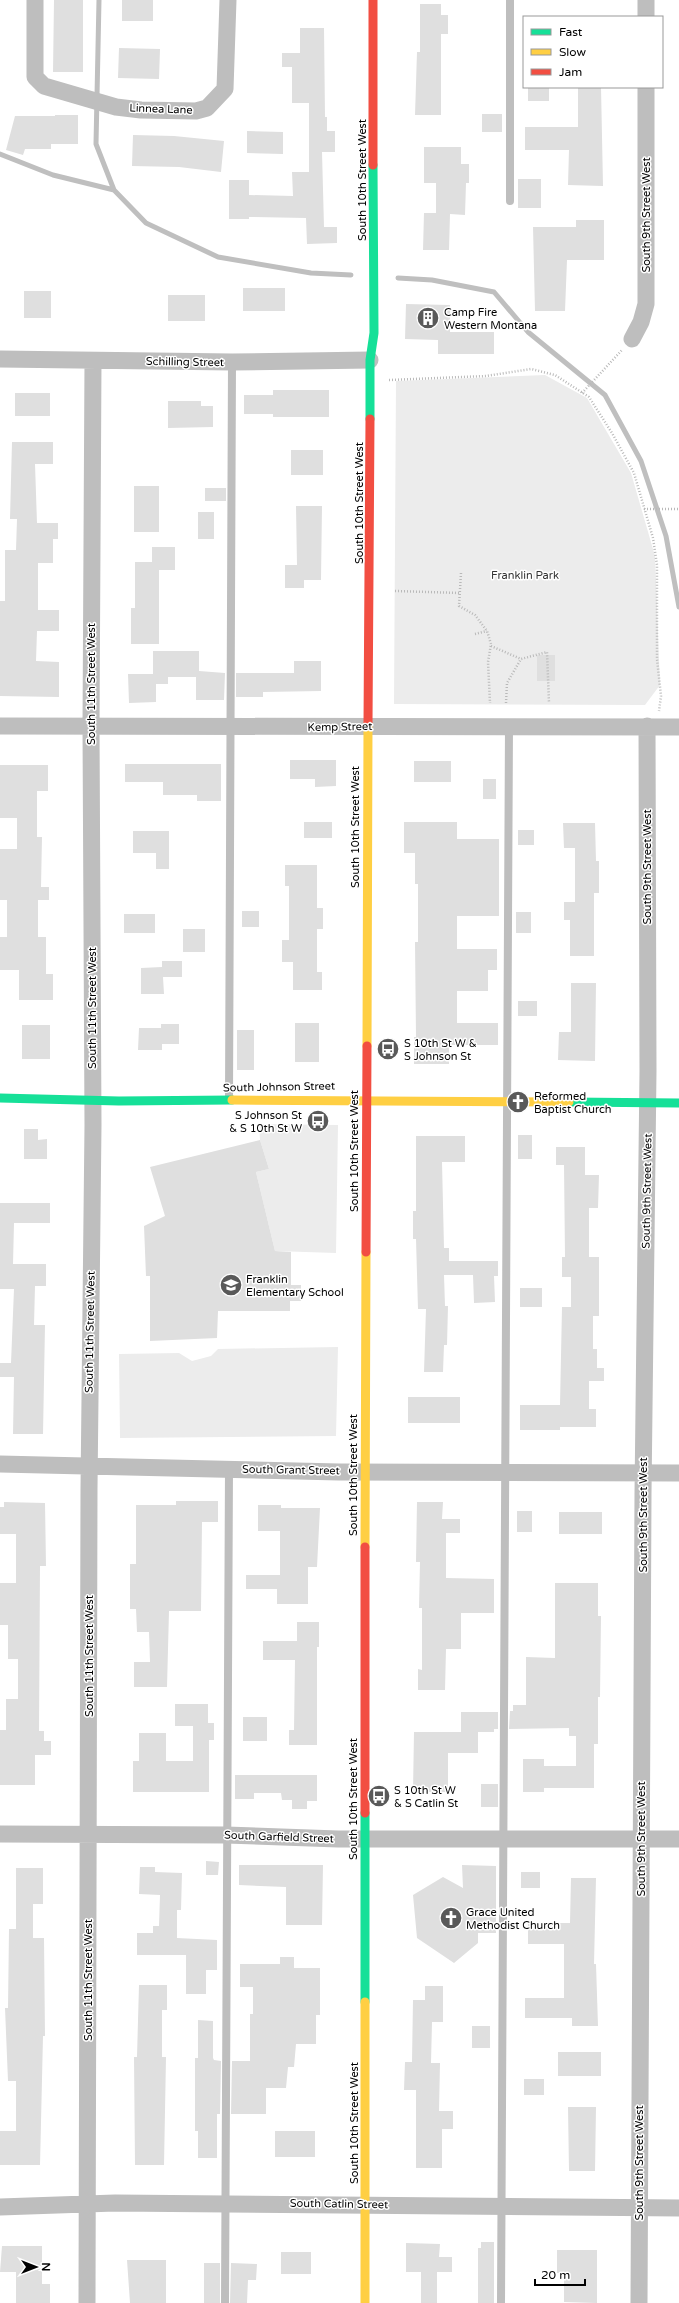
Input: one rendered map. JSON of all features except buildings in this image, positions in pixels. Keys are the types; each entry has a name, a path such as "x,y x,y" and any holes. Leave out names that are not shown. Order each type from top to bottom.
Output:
{"street":[{"name":"Linnea Lane","path":"35,0 35,77 44,86 116,107 141,110 196,111 207,108 215,101 225,88 228,0"},
{"name":"South 10th Street West","path":"365,2303 366,1099 368,727 370,714 370,360 374,333 373,0"},
{"path":"646,0 646,16"},
{"name":"South 9th Street West","path":"632,340 642,322 646,304 646,88"},
{"name":"Schilling Street","path":"0,359 232,362 370,360"},
{"name":"South 11th Street West","path":"87,2303 89,1465 92,1100 91,727 93,361"},
{"name":"Kemp Street","path":"0,726 231,728 509,725 679,726"},
{"name":"South 9th Street West","path":"639,2303 638,2207 643,1473 648,1103 646,726"},
{"name":"South Johnson Street","path":"0,1098 92,1100 366,1099 679,1103"},
{"name":"South Grant Street","path":"0,1464 365,1472 679,1473"},
{"name":"South Garfield Street","path":"0,1834 226,1835 365,1839 679,1839"},
{"name":"South Catlin Street","path":"0,2207 87,2204 366,2204 679,2208"}],"lane":[{"path":"510,0 510,201"},
{"path":"229,1100 232,362"},
{"path":"501,2303 503,2206 503,1839 509,725"},
{"path":"225,2303 226,1835 229,1469"}],"path":[{"path":"582,393 632,340"},
{"path":"371,382 486,376 531,369 555,375 589,397 612,433 634,473 653,538 657,565 657,659 661,696 659,713"},
{"path":"644,509 679,509"},
{"path":"461,573 459,606 475,615 487,631 491,646 488,662 490,703"},
{"path":"395,591 460,593"},
{"path":"475,634 487,631"},
{"path":"491,646 521,659 547,652 549,703"},
{"path":"506,703 507,683 521,659"}],"green space":[{"name":"Franklin Park","path":"545,375 587,398 631,473 655,556 660,685 645,705 394,704 396,381"},
{"path":"259,1124 338,1125 336,1253 275,1251 256,1172 269,1169 260,1140"},
{"path":"338,1347 336,1436 120,1438 119,1354 179,1353 192,1361 211,1356 218,1349"}],"waterway":[{"path":"99,0 96,144 114,190 146,223 218,257 311,273 351,275"},
{"path":"0,154 53,175 114,190"},
{"path":"398,278 432,280 494,292 528,332 605,395 641,461 666,536 679,607"}],"traffic: fast":[{"path":"370,419 370,360 374,333 373,165"},
{"path":"0,1098 119,1101 232,1100"},
{"path":"569,1102 679,1103"},
{"path":"365,1813 365,2002"}],"traffic: slow":[{"path":"367,1046 368,724"},
{"path":"232,1100 569,1102"},
{"path":"365,1547 366,1252"},
{"path":"365,2002 365,2303"}],"traffic: jam":[{"path":"373,0 373,165"},
{"path":"368,724 370,419"},
{"path":"366,1252 367,1046"},
{"path":"365,1547 365,1813"}],"place":[{"name":"Camp Fire Western Montana","path":"428,318"},
{"name":"S 10th St W & S Johnson St","path":"388,1049"},
{"name":"Reformed Baptist Church","path":"518,1102"},
{"name":"S Johnson St & S 10th St W","path":"318,1121"},
{"name":"Franklin Elementary School","path":"231,1285"},
{"name":"S 10th St W & S Catlin St","path":"379,1796"},
{"name":"Grace United Methodist Church","path":"451,1918"}]}
